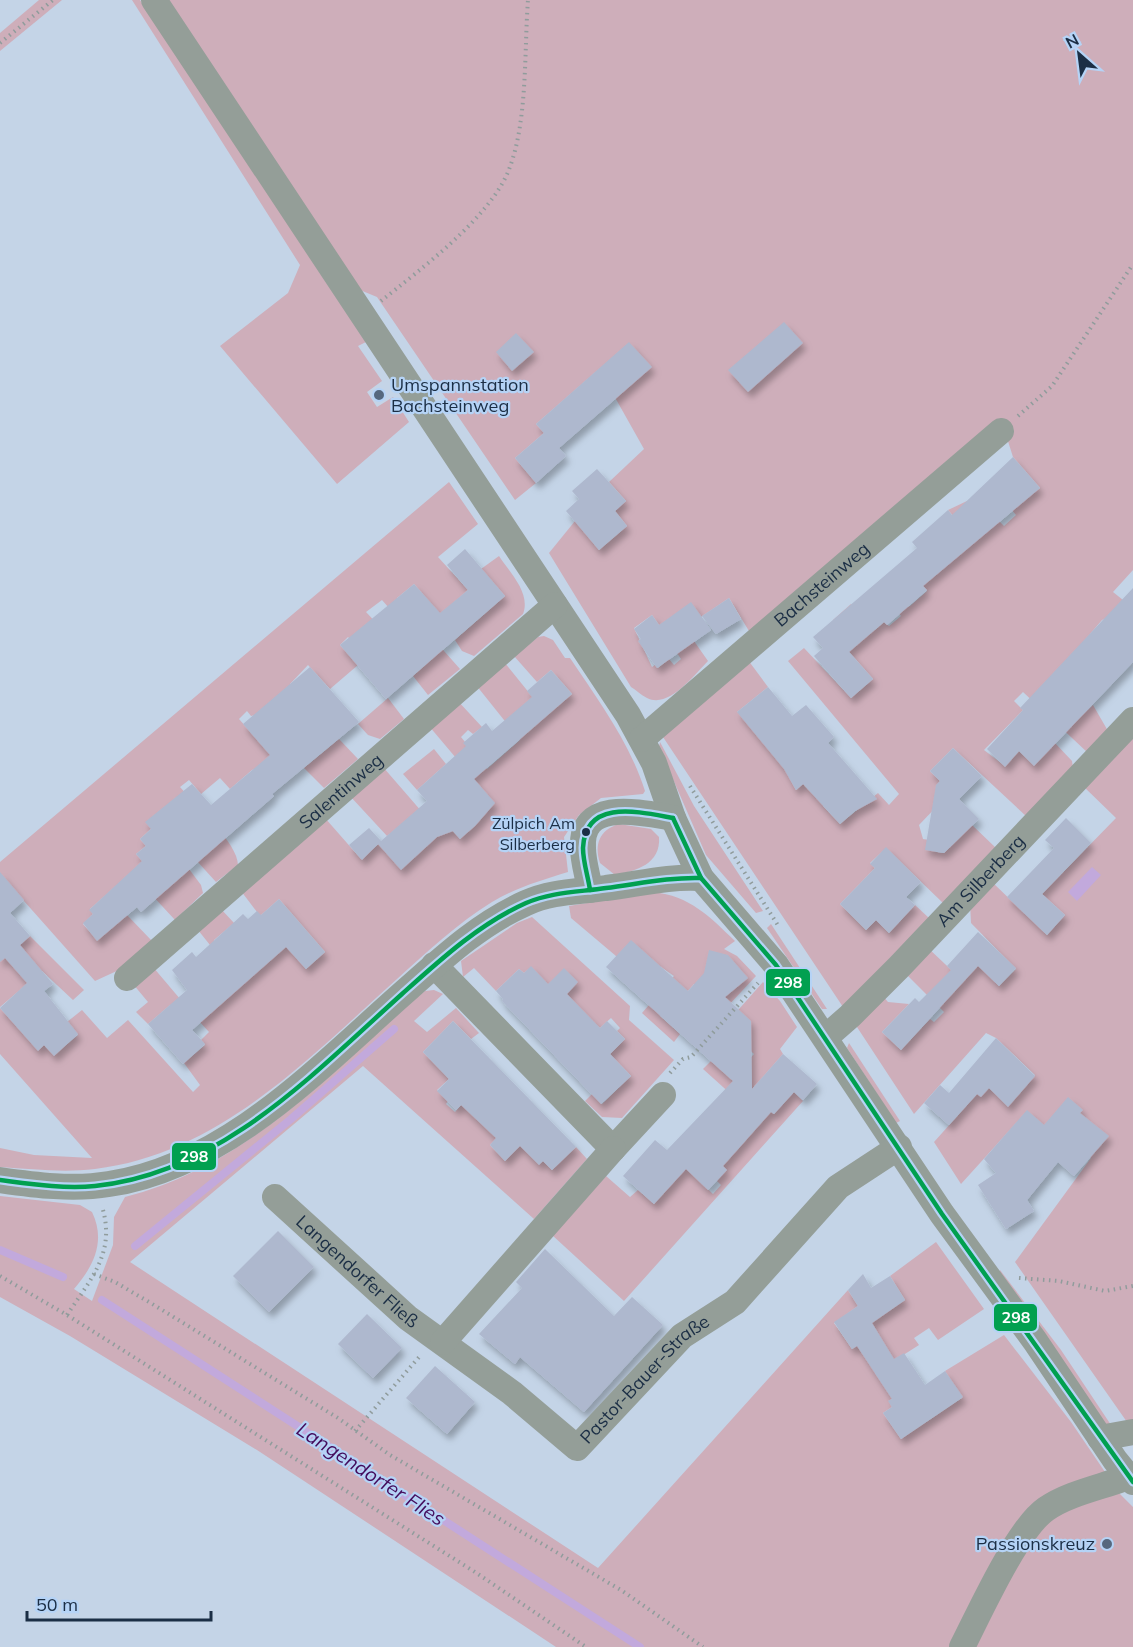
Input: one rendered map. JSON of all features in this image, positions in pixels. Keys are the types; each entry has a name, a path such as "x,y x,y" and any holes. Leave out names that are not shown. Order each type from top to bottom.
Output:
{"street":[{"path":"154,0 642,739 654,763 673,818 701,878 760,943 826,1036 976,1263 1035,1341 1131,1480 1060,1502 1038,1515 1009,1558 962,1647"},
{"name":"Bachsteinweg","path":"642,739 1001,431"},
{"name":"Salentinweg","path":"127,978 555,604"},
{"name":"Am Silberberg","path":"826,1036 899,967 1133,720"},
{"path":"590,890 582,849 583,836 592,821 618,810 673,818"},
{"path":"0,1179 47,1185 95,1186 150,1173 201,1152 230,1136 293,1089 434,965 476,932 528,902 555,893 590,890 668,877 701,878"},
{"path":"434,965 613,1149"},
{"path":"439,1340 613,1149 665,1086"},
{"name":"Pastor-Bauer-Straße","path":"439,1340 512,1393 577,1448 682,1336 735,1302 838,1187 899,1147"},
{"name":"Langendorfer Fließ","path":"275,1197 408,1318 439,1340"},
{"path":"1100,1438 1133,1432"}],"path":[{"path":"0,43 53,0"},
{"path":"363,316 426,264 484,210 508,173 518,134 528,0"},
{"path":"1001,431 1052,386 1133,264"},
{"path":"685,778 771,914"},
{"path":"665,1086 683,1059 691,1057 763,977"},
{"path":"67,1315 94,1274 106,1246 107,1232 95,1186"},
{"path":"94,1274 115,1282 154,1305 356,1431 390,1455 621,1590 703,1647"},
{"path":"0,1276 67,1315 476,1572 586,1647"},
{"path":"1011,1277 1059,1281 1106,1291 1133,1286"},
{"path":"356,1431 439,1340"}],"shaded area":[{"path":"39,0 62,0 0,51 0,33"},
{"path":"132,0 140,0 366,342 358,346 382,381 367,392 377,407 393,397 409,422 337,484 220,346 288,293 300,265"},
{"path":"167,0 1133,0 1133,570 1113,592 1133,608 1102,620 1090,634 1079,718 1093,705 1108,731 1088,753 1023,692 1014,701 1023,710 984,750 1005,766 1019,751 1034,765 1055,743 1072,761 1073,768 1027,817 953,748 930,771 940,781 935,792 940,803 919,825 923,839 929,840 936,852 944,853 972,825 996,848 943,903 886,848 870,863 875,868 840,904 866,930 876,920 889,933 915,905 929,918 843,1007 661,734 748,660 768,687 737,712 800,725 789,777 796,790 815,774 835,795 823,806 840,824 878,793 889,805 899,794 788,661 804,648 851,698 873,679 836,637 843,632 833,620 851,604 875,630 884,622 889,626 901,616 897,611 910,606 927,591 918,580 975,541 948,510 967,501 996,518 1004,526 1016,515 1011,509 1040,488 1013,457 1006,435 752,636 729,598 701,617 659,625 652,615 634,628 652,667 655,665 658,668 669,659 674,665 681,659 677,653 694,641 708,661 672,695 664,699 647,698 631,687 549,553 575,521 599,550 627,526 615,511 626,501 609,482 644,449 599,369 536,424 544,433 515,458 536,483 515,500 377,297 360,290"},
{"path":"449,482 478,524 438,557 468,590 436,618 427,599 414,584 397,598 460,669 428,695 413,676 433,658 382,600 366,612 400,648 373,665 348,637 340,645 358,665 330,689 308,665 290,684 306,702 251,716 247,711 239,719 276,761 252,770 230,789 220,778 201,794 189,780 180,787 224,835 236,856 238,865 216,882 155,815 152,828 140,839 146,846 136,854 167,889 189,869 201,885 203,893 175,920 150,893 126,877 90,909 93,914 83,924 97,940 127,915 152,941 121,969 95,981 8,883 0,890 0,862"},
{"path":"499,556 522,591 525,606 523,614 474,656 462,651 455,640 505,596 481,569"},
{"path":"544,636 553,640 565,658 570,658 602,705 622,738 645,791 643,794 601,798 579,815 564,837 568,872 519,888 479,910 431,948 330,1040 260,1098 222,1123 182,1144 140,1160 95,1169 59,1171 0,1167 0,1148 34,1155 92,1158 0,1054 0,1008 38,1050 44,1045 54,1055 78,1035 67,1022 82,1010 107,1038 128,1020 193,1092 200,1085 184,1063 205,1045 201,1040 209,1032 198,1020 271,929 306,969 325,952 279,899 260,916 241,891 325,818 361,859 408,819 387,836 350,796 383,767 442,835 449,827 460,839 494,803 429,726 457,700 482,727 473,734 468,730 461,737 487,769 520,740 476,685 505,663 547,715 572,694 551,670 537,682 514,656 538,637"},
{"path":"388,698 404,719 380,739 368,735 358,724"},
{"path":"1133,731 1133,1421 1127,1422 1015,1262 1091,1158 1078,1147 1060,1139 1027,1111 961,1184 934,1142 977,1094 989,1088 999,1097 1018,1095 1035,1075 996,1038 986,1033 914,1114 855,1024 882,995 888,1002 909,1004 882,1032 901,1050 930,1019 934,1022 944,1012 904,972 927,947 963,981 978,965 999,986 1016,969 971,923 970,903 991,881 1047,935 1065,915 1042,894 1116,818 1082,785"},
{"path":"339,739 358,759 324,788 304,768"},
{"path":"660,742 694,806 763,911 756,913 706,855 659,747"},
{"path":"434,749 446,764 417,790 403,774"},
{"path":"619,824 651,829 659,837 659,846 656,854 646,865 615,875 600,863 598,844 607,830"},
{"path":"1092,867 1101,875 1077,901 1068,892"},
{"path":"653,892 678,898 707,916 735,941 724,949 737,956 756,976 727,1007 694,984 688,991 684,989 660,1016 680,1034 674,1042 642,1013 674,976 661,967 616,956 571,918 569,906"},
{"path":"221,909 234,923 214,940 214,950 198,930"},
{"path":"532,917 630,1006 629,1020 674,1060 622,1118 602,1117 585,1101 592,1094 602,1104 631,1076 610,1054 625,1039 617,1031 620,1028 611,1018 600,1028 551,988 531,967 524,973 519,969 496,991 474,968 463,977 461,961 517,923"},
{"path":"771,924 827,1009 822,1009 767,928"},
{"path":"30,936 84,990 73,1000 42,971 0,1007 0,953 5,958"},
{"path":"153,967 186,1006 170,1005 148,1024 136,1012 148,1002 133,984"},
{"path":"763,982 780,1001 797,1027 780,1049 783,1054 749,1093 774,1114 794,1092 803,1101 624,1301 552,1235 606,1176 630,1197 638,1190 654,1204 686,1168 713,1194 721,1185 717,1181 726,1170 714,1158 738,1149 754,1130 733,1096 703,1069 711,1061 731,1079 754,1054 724,1026"},
{"path":"434,990 443,994 414,1021 427,1032 456,1008 479,1033 471,1039 453,1021 423,1052 449,1079 437,1090 448,1101 446,1104 455,1112 464,1102 511,1124 490,1145 505,1161 523,1141 539,1164 543,1161 552,1170 576,1147 587,1159 534,1219 363,1066 130,1262 598,1568 848,1290 858,1306 834,1323 852,1349 877,1332 871,1323 905,1300 890,1276 936,1242 984,1309 938,1340 929,1328 914,1338 919,1345 875,1373 888,1392 901,1393 889,1401 892,1407 883,1413 901,1439 962,1398 945,1371 1004,1335 1071,1422 1120,1494 1133,1507 1133,1647 556,1647 257,1450 70,1336 0,1297 0,1196 80,1205 92,1212 98,1233 96,1253 74,1289 92,1301 113,1245 114,1217 125,1197 168,1183 246,1142 316,1088 416,998 425,991"},
{"path":"849,1043 900,1121 896,1123 847,1048"},
{"path":"1000,1270 1061,1350 1111,1425 1104,1426 998,1276"}],"building":[{"path":"784,322 803,343 748,392 728,370"},
{"path":"516,333 534,352 512,371 496,352"},
{"path":"629,342 652,367 559,448 566,456 536,483 515,458 544,433 536,424"},
{"path":"1013,457 1040,488 923,586 927,590 887,625 884,622 849,652 873,679 851,698 814,656 823,648 813,637 917,548 912,542 948,510 952,515"},
{"path":"597,469 626,501 615,511 627,526 599,550 566,511 579,499 572,491"},
{"path":"465,549 505,596 386,699 340,645 414,584 440,613 468,590 447,565"},
{"path":"1133,588 1133,662 1034,766 1019,751 1005,767 987,749 1023,710 1020,708"},
{"path":"729,598 741,619 716,634 702,616"},
{"path":"691,602 711,630 657,668 638,641 641,639 634,629 652,615 659,625"},
{"path":"310,667 359,722 272,794 274,796 141,912 137,907 97,941 83,923 93,914 89,910 142,861 136,854 146,846 140,839 151,829 145,822 192,784 211,805 270,755 243,724"},
{"path":"551,670 572,694 474,779 495,803 475,826 460,839 453,831 437,837 401,870 378,844 362,860 349,845 369,828 381,841 427,801 417,790 466,746 463,743 486,723 492,731 532,697 527,691"},
{"path":"768,687 792,716 806,705 834,737 828,743 877,799 855,811 840,824 803,784 796,790 784,769 737,712"},
{"path":"953,748 982,776 959,799 979,819 944,853 925,850 936,785 940,781 930,771"},
{"path":"1066,818 1091,843 1042,894 1065,915 1047,935 1007,897 1054,848 1045,840"},
{"path":"886,847 921,882 906,897 915,905 889,933 876,920 866,930 840,904 875,868 870,864"},
{"path":"0,872 24,900 10,913 30,936 20,945 53,984 44,991 78,1034 54,1056 44,1045 38,1051 0,1008 27,983 5,958 0,962"},
{"path":"279,899 325,952 306,969 286,947 192,1030 205,1044 183,1064 148,1024 187,990 172,970 192,952 196,957 243,914 248,919 257,911 261,915"},
{"path":"978,932 1016,968 999,986 978,966 901,1050 882,1032 915,998 919,1002 951,970 947,966"},
{"path":"631,940 688,991 704,973 709,950 728,955 748,978 725,997 751,1021 752,1089 783,1054 817,1084 803,1100 794,1092 774,1114 771,1112 723,1166 727,1170 708,1190 686,1169 654,1204 623,1176 655,1140 667,1150 733,1081 606,967"},
{"path":"531,966 548,984 564,968 578,982 567,994 600,1028 607,1021 625,1039 610,1054 631,1076 601,1104 502,1001 503,999 496,991 519,969 524,973"},
{"path":"453,1021 576,1147 552,1170 543,1161 539,1165 520,1146 505,1161 490,1145 496,1138 461,1105 456,1110 437,1091 449,1079 423,1052"},
{"path":"996,1038 1035,1076 1008,1107 989,1088 981,1097 977,1094 949,1125 924,1103 940,1085 949,1093"},
{"path":"1068,1097 1083,1110 1080,1113 1109,1136 1074,1176 1058,1162 1027,1200 1034,1211 1006,1229 978,1185 996,1173 984,1159 1027,1110 1044,1125"},
{"path":"278,1231 314,1267 269,1312 233,1276"},
{"path":"545,1249 614,1316 632,1297 663,1325 584,1412 520,1357 515,1364 479,1334 522,1288 516,1282"},
{"path":"863,1274 871,1288 890,1276 905,1300 872,1323 894,1359 904,1353 925,1385 945,1371 963,1397 901,1439 883,1413 892,1407 888,1401 892,1399 857,1346 852,1349 834,1322 858,1306 848,1290"},
{"path":"367,1314 402,1348 373,1378 338,1344"},
{"path":"435,1366 475,1402 447,1434 406,1398"}],"waterway":[{"path":"135,1246 291,1119 394,1029"},
{"name":"Langendorfer Flies","path":"0,1250 63,1277"},
{"name":"Langendorfer Flies","path":"102,1300 640,1647"}],"transit line":[{"name":"298","path":"590,890 583,848 586,832 593,821 616,812 645,813 673,818"},
{"name":"298","path":"673,818 701,878 776,965 942,1214 1133,1482"},
{"name":"298","path":"0,1180 59,1186 95,1186 140,1178 183,1162 224,1141 262,1115 334,1056 446,956 492,921 526,903 555,894 665,880 701,878"}],"place":[{"name":"Umspannstation Bachsteinweg","path":"379,395"},
{"name":"Zülpich Am Silberberg","path":"586,832"},
{"name":"Passionskreuz","path":"1107,1544"}]}
